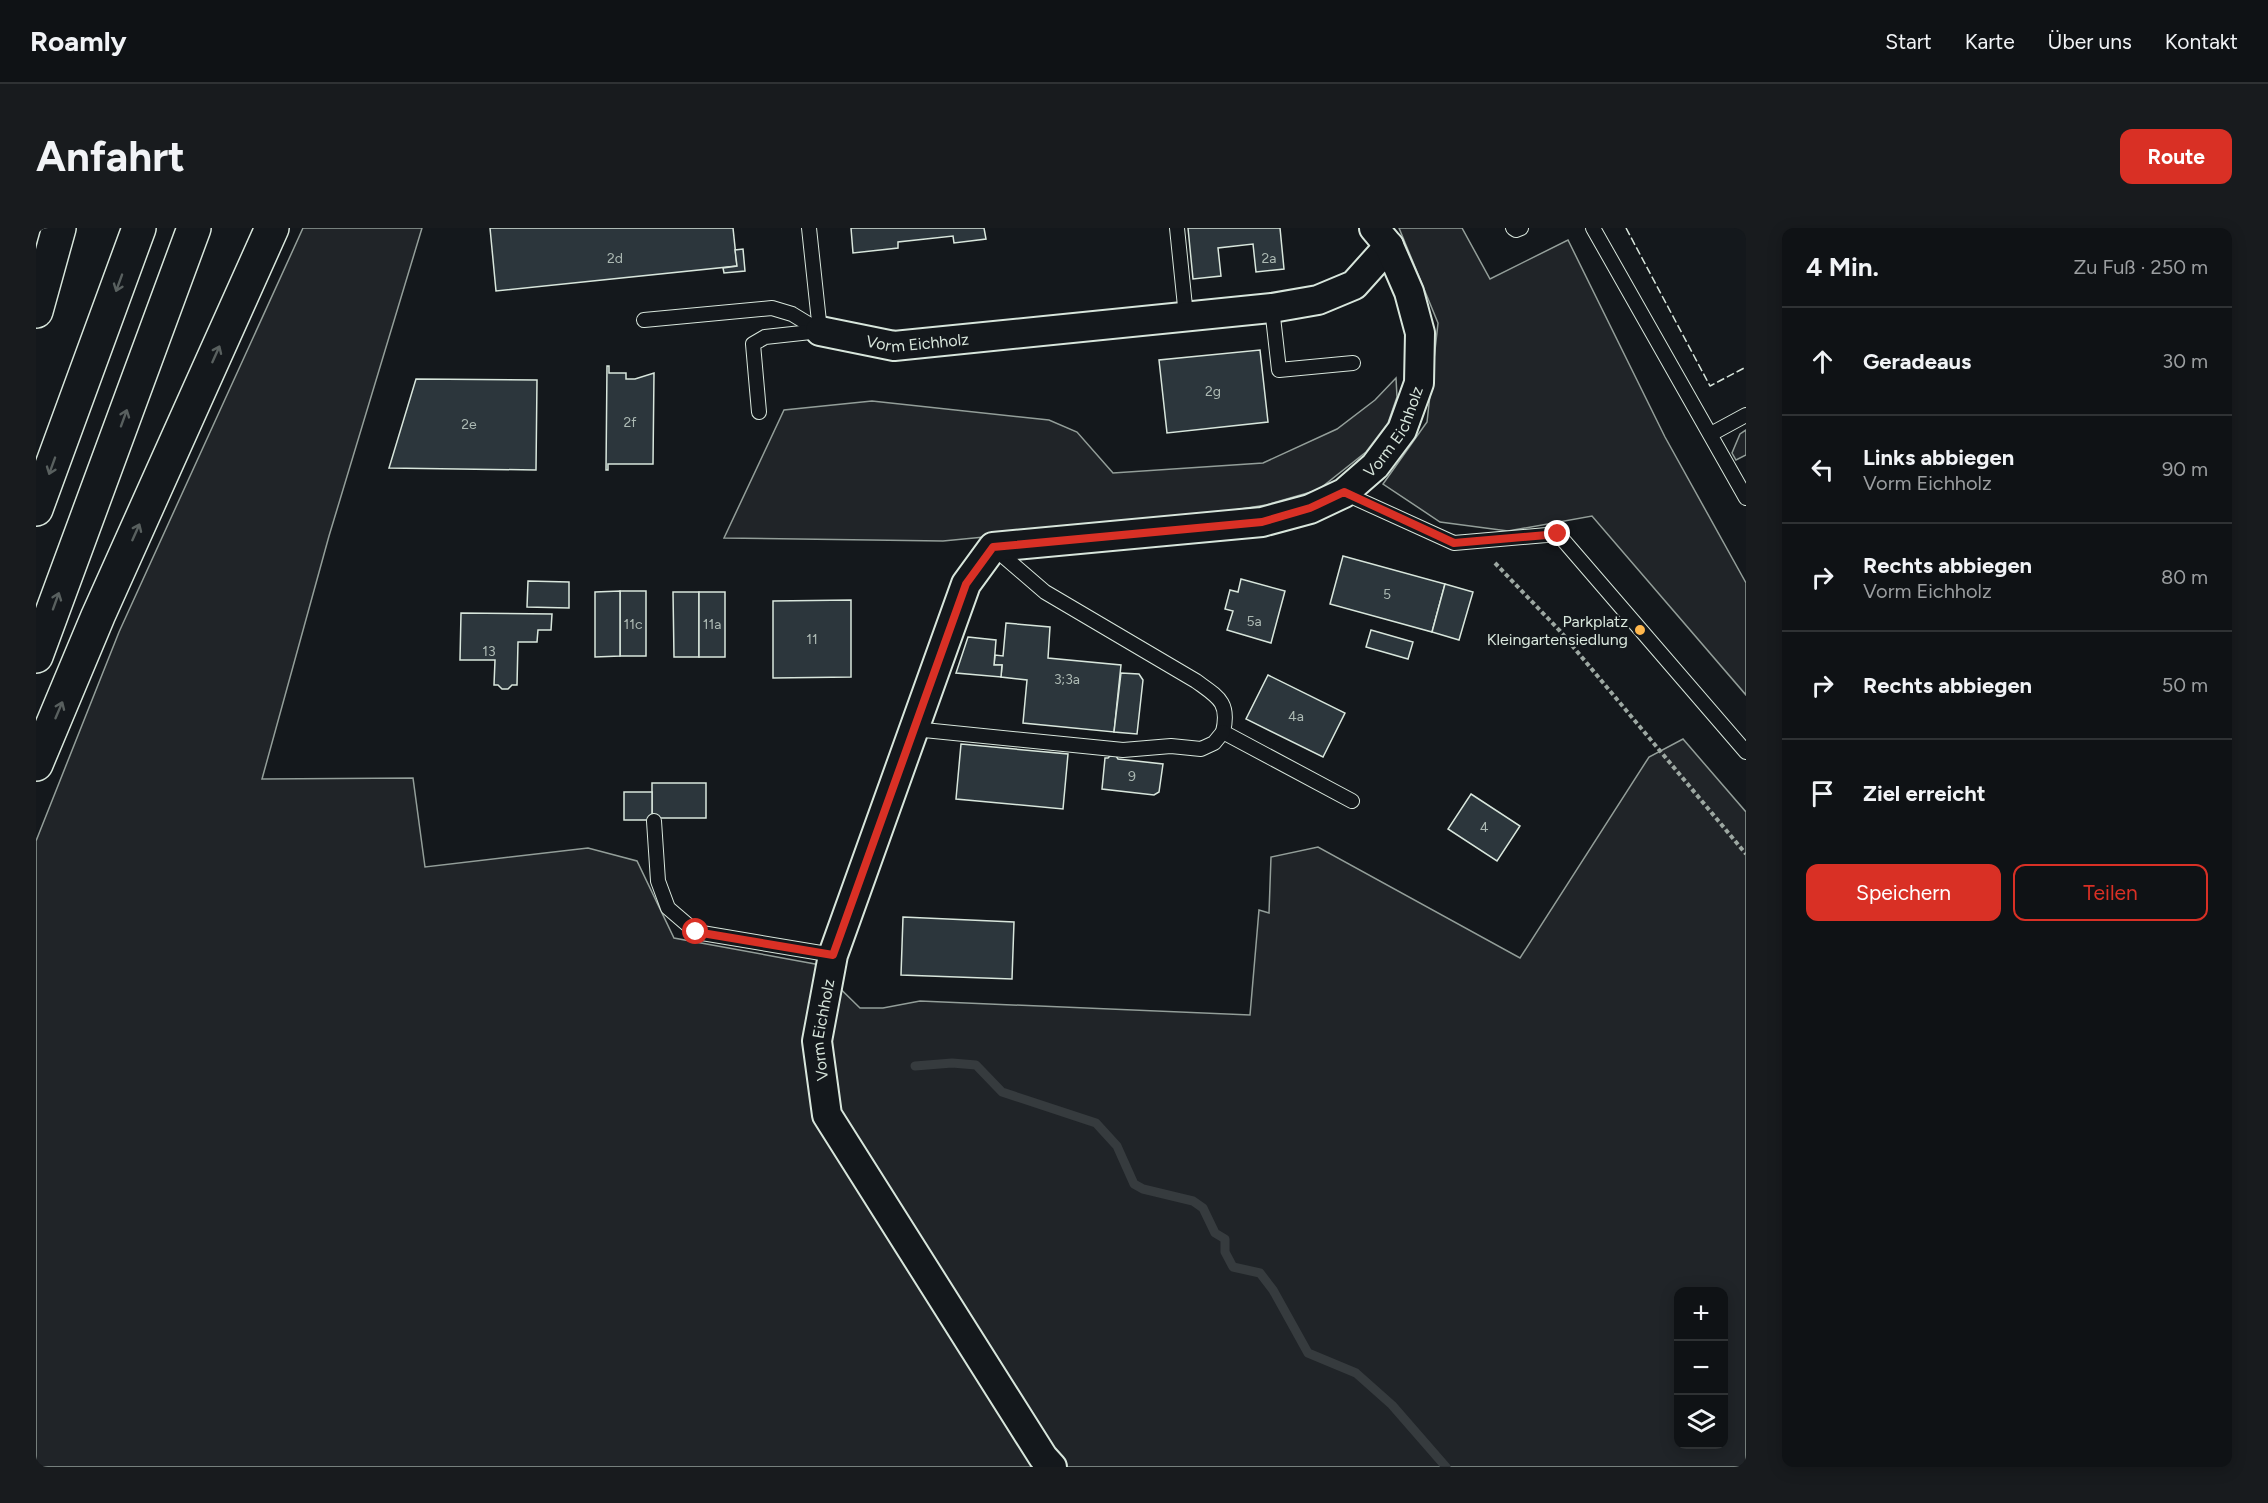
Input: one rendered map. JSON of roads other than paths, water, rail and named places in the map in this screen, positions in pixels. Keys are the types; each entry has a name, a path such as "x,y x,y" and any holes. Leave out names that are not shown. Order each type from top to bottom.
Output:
{"highway":[{"path":"36,311 60,228"},
{"path":"36,509 139,228"},
{"path":"36,656 194,228"},
{"path":"36,764 98,616 272,228"}],"street":[{"name":"Vorm Eichholz","path":"820,332 894,346 1272,308 1318,300 1354,285 1381,237"},
{"name":"Vorm Eichholz","path":"1052,1467 1037,1447 827,1115 817,1041 833,955 966,584 993,547 1262,522 1310,508 1344,492 1375,466 1402,430 1419,383 1420,333 1409,292 1381,237"}],"lane":[{"path":"809,228 820,332"},
{"path":"1177,228 1186,316"},
{"path":"1513,228 1516,230 1521,228"},
{"path":"1593,228 1712,434 1746,498"},
{"path":"644,320 772,308 792,314 820,332"},
{"path":"1272,308 1279,370 1353,363"},
{"path":"759,412 753,344 765,337 820,332"},
{"path":"1712,434 1746,415"},
{"path":"1344,492 1454,543 1558,534 1746,752"},
{"path":"914,729 1123,750 1171,746 1201,749 1214,743 1223,732 1226,719 1225,707 1218,697 1196,681 1045,592 993,547"},
{"path":"1223,732 1352,801"},
{"path":"654,821 658,881 668,908 696,932 833,955"}],"waterway":[{"path":"915,1066 952,1063 976,1065 1002,1092 1096,1123 1117,1146 1134,1184 1143,1189 1193,1201 1203,1208 1215,1233 1225,1239 1225,1252 1233,1267 1260,1273 1273,1290 1308,1353 1356,1373 1392,1405 1446,1467"}],"place":[{"name":"Parkplatz Kleingartensiedlung","path":"1640,630"}]}
